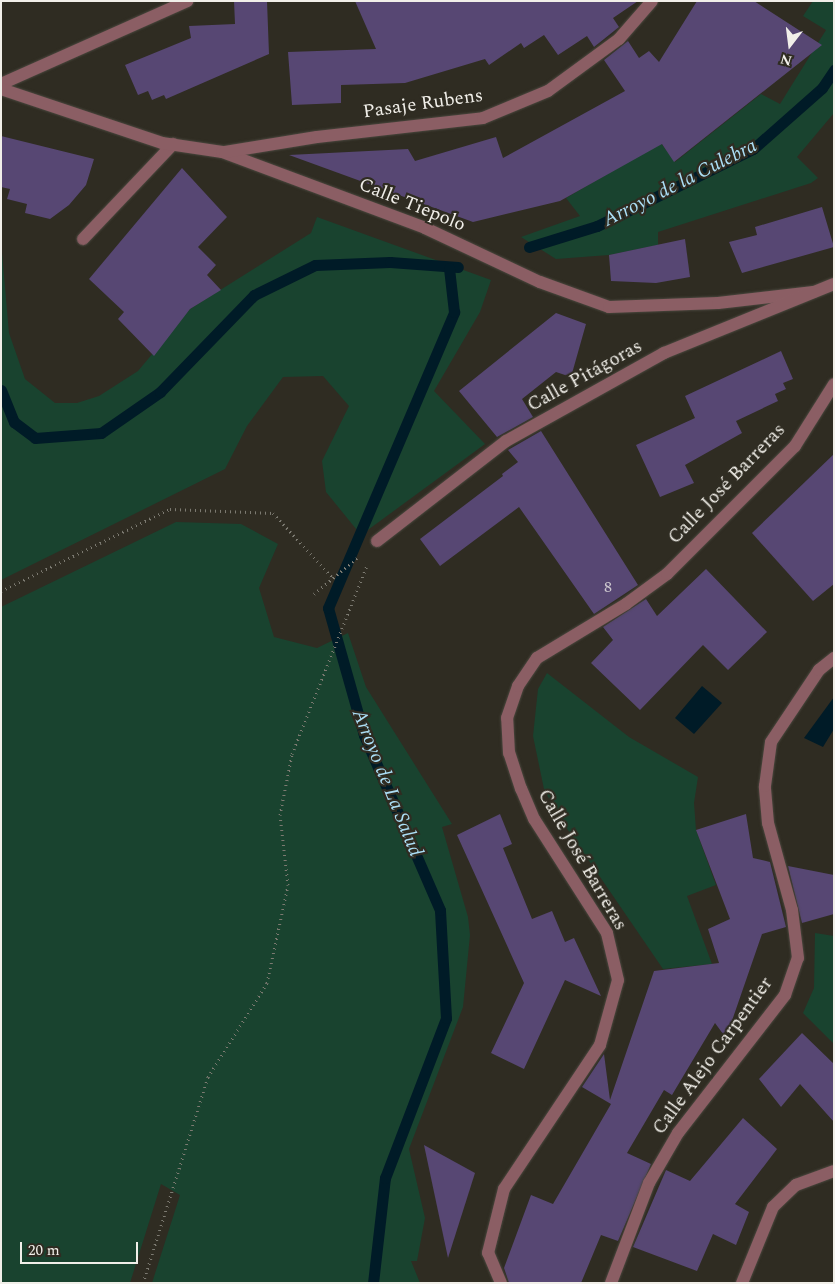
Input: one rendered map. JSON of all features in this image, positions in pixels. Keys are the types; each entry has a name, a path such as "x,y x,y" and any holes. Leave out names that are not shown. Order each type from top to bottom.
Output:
{"street":[{"path":"1,84 187,1"},
{"name":"Pasaje Rubens","path":"222,152 317,137 483,118 548,91 619,39 652,1"},
{"name":"Calle Tiepolo","path":"1,89 172,144 222,152 425,228 540,282 609,307 718,303 813,292"},
{"path":"83,239 172,144"},
{"name":"Calle Pitágoras","path":"377,541 506,441 664,353 834,284"},
{"name":"Calle José Barreras","path":"501,1283 488,1253 504,1189 600,1045 618,980 606,933 534,819 521,790 509,753 507,718 518,686 537,658 626,604 667,574 795,446 834,384"},
{"name":"Calle Alejo Carpentier","path":"611,1283 649,1184 678,1133 785,995 798,958 792,910 768,823 764,786 771,742 818,670 834,658"},
{"path":"742,1283 773,1207 796,1185 834,1171"}],"path":[{"path":"1,591 170,509 273,514 333,578"},
{"path":"314,594 377,541"},
{"path":"143,1283 168,1195 208,1077 267,983 288,885 280,816 292,754 377,541"}],"green space":[{"path":"813,1 834,1 834,113 797,157 818,178 811,183 658,232 658,245 609,255 556,259 521,237 580,216 566,198 661,143 675,162 761,94 780,104 826,30 803,16"},
{"path":"317,217 491,280 480,312 434,391 485,444 361,535 326,492 322,461 349,406 323,376 283,377 247,426 225,469 1,580 1,241 9,333 25,379 55,403 77,403 99,396 138,371 190,309 311,233"},
{"path":"176,522 241,524 278,544 259,588 274,637 317,648 348,633 366,687 452,824 442,827 468,917 470,935 463,1007 409,1149 425,1218 417,1261 411,1261 420,1283 152,1283 180,1195 161,1184 130,1283 1,1283 1,607"},
{"path":"547,673 629,737 698,777 694,803 696,830 716,885 687,896 712,964 663,969 557,814 544,789 533,736 538,689"},
{"path":"815,933 834,936 834,1044 803,1013 814,988"}],"water":[{"path":"702,686 722,703 694,734 675,718"},
{"path":"834,697 834,729 823,747 804,738"}],"building":[{"path":"234,1 267,1 269,54 166,99 164,95 152,100 148,91 138,95 125,65 191,38 189,26 235,24"},
{"path":"355,1 638,1 613,18 619,27 594,47 587,36 558,55 544,35 524,48 521,43 489,65 485,59 405,83 341,85 341,103 292,105 288,52 376,49"},
{"path":"697,1 754,1 822,45 674,162 662,144 560,201 473,222 289,155 408,149 415,161 496,137 503,158 625,91 604,60 628,41 639,58 649,51 659,62"},
{"path":"1,136 94,159 86,185 69,205 50,219 25,213 27,204 7,199 10,189 1,187"},
{"path":"182,168 227,217 198,247 216,265 207,275 221,290 190,309 154,356 118,319 124,312 89,279"},
{"path":"822,207 834,247 742,273 729,242 757,235 755,227"},
{"path":"685,239 690,277 656,283 611,281 609,255"},
{"path":"556,313 586,324 571,377 556,372 522,399 533,417 497,437 459,391"},
{"path":"781,351 793,379 783,383 786,389 775,394 778,401 736,421 742,433 685,465 694,483 660,497 636,445 695,418 685,396"},
{"path":"541,431 638,585 594,614 519,507 440,566 420,539 503,476 502,474 518,462 508,450"},
{"path":"834,454 834,584 813,601 752,533"},
{"path":"706,569 767,632 728,670 703,645 640,710 591,663 613,640 603,627 646,599 657,616"},
{"path":"500,814 512,844 503,848 532,919 552,911 565,942 574,938 601,996 565,980 524,1069 491,1053 524,983 457,835"},
{"path":"746,814 753,858 770,862 786,927 762,934 726,1038 715,1023 672,1095 664,1090 627,1153 651,1164 618,1241 601,1235 581,1283 509,1283 504,1268 531,1195 553,1204 611,1104 582,1087 604,1054 610,1100 654,971 719,963 708,929 730,919 696,830"},
{"path":"788,866 834,875 834,914 802,923"},
{"path":"802,1033 834,1064 834,1122 800,1084 781,1107 759,1079"},
{"path":"743,1118 777,1149 735,1204 749,1212 736,1245 713,1234 697,1271 633,1247 666,1170 690,1181"},
{"path":"424,1145 475,1173 448,1258"}],"waterway":[{"name":"Arroyo de la Culebra","path":"529,247 597,226 753,149 822,88 834,70"},
{"name":"Arroyo de la Culebra","path":"1,390 14,422 35,438 101,433 160,392 254,295 315,265 390,262 458,267"},
{"name":"Arroyo de La Salud","path":"373,1283 385,1178 446,1018 440,910 364,735 328,608 454,312 449,268"}]}
